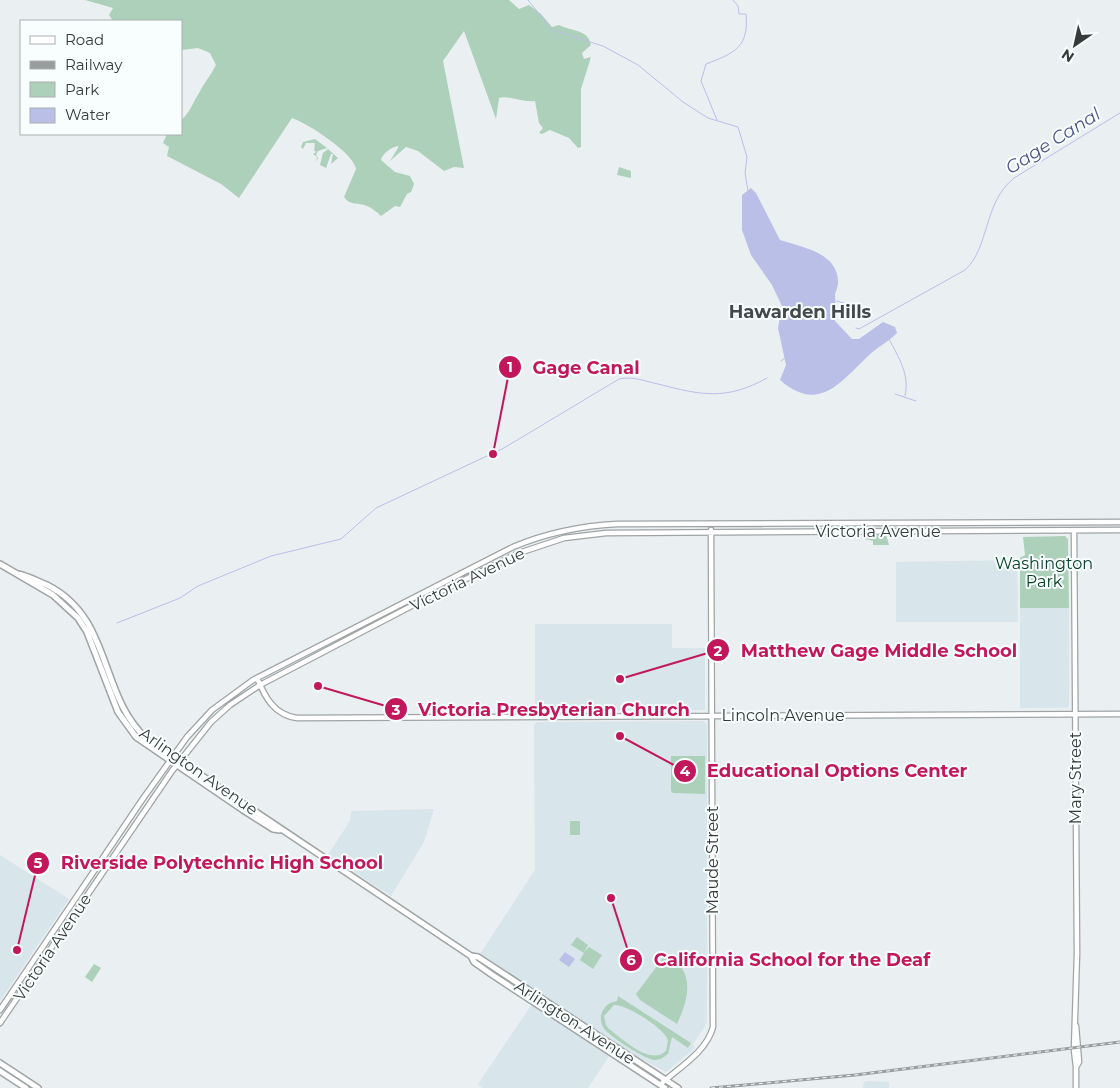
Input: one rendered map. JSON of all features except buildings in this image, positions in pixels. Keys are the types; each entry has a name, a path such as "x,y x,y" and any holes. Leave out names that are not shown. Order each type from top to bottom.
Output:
{"main road":[{"name":"Victoria Avenue","path":"0,1010 172,759 212,710 257,678 478,564 532,539 595,525 1120,522"},
{"name":"Maude Street","path":"663,1086 666,1080 698,1051 708,1038 712,1027 710,524"},
{"name":"Mary Street","path":"1074,530 1076,1026 1078,1057 1076,1088"},
{"name":"Victoria Avenue","path":"0,1023 177,763 211,722 260,685 424,600 532,548 587,534 1120,530"},
{"name":"Arlington Avenue","path":"0,564 53,595 78,618 87,632 123,720 143,743 172,759 273,829 280,830 678,1088"},
{"name":"Lincoln Avenue","path":"257,678 266,698 278,711 297,718 1120,714"},
{"path":"252,690 257,691 266,698"},
{"name":"Arlington Avenue","path":"472,956 474,962 663,1086"},
{"path":"0,1063 38,1088"},
{"path":"0,1071 26,1088"}],"shaded area":[{"path":"1017,560 1018,622 896,622 896,562"},
{"path":"1020,608 1069,608 1069,706 1067,708 1020,708"},
{"path":"535,624 672,624 672,648 705,648 705,710 535,711"},
{"path":"703,721 707,724 707,1023 693,1044 695,1048 666,1072 628,1052 480,954 535,870 534,725 537,722"},
{"path":"434,809 424,842 391,896 328,855 350,821 351,811"},
{"path":"0,855 69,899 0,1001"},
{"path":"532,1004 610,1055 588,1088 483,1088 478,1084"},
{"path":"864,1082 889,1082 889,1088 863,1088"}],"green space":[{"path":"85,0 509,0 519,9 529,5 541,14 552,27 559,25 583,33 587,36 591,45 582,53 584,59 591,57 581,89 581,147 578,148 569,138 550,130 542,134 539,133 543,128 539,123 535,101 507,97 499,98 496,119 464,31 443,61 464,168 454,167 444,171 418,151 406,147 390,161 398,146 390,149 383,155 381,160 395,172 410,176 414,184 411,192 407,194 400,207 395,206 381,216 369,207 352,203 344,197 356,169 347,155 329,139 292,118 239,198 221,184 167,156 169,147 163,143 167,135 182,135 182,119 189,111 216,65 210,53 198,48 182,50 182,20 112,20 109,15 113,8"},
{"path":"315,139 327,148 318,151 316,155 318,158 316,162 317,157 313,154 316,152 314,150 315,143 306,143 303,149 301,147 303,142"},
{"path":"328,149 338,158 331,164 333,154 331,154 326,168 320,165 323,153"},
{"path":"619,167 631,171 631,178 617,175"},
{"path":"865,535 886,535 889,545 873,545 873,541 865,539"},
{"name":"Washington Park","path":"1065,536 1068,539 1069,608 1020,608 1020,558 1025,555 1023,537"},
{"path":"671,756 705,756 705,794 673,793 671,791"},
{"path":"570,821 580,821 580,835 570,835"},
{"path":"577,937 588,945 584,952 589,947 602,955 593,969 580,960 584,953 571,945"},
{"path":"666,954 676,961 686,977 687,995 677,1024 640,1000 636,994"},
{"path":"94,964 101,968 92,982 85,977"},
{"path":"618,996 691,1043 688,1048 672,1037 668,1054 655,1060 627,1046 606,1031 601,1022 601,1015 605,1007 617,1001","holes":["614,1005 635,1012 660,1029 668,1040 666,1051 660,1055 645,1053 609,1029 604,1016"]}],"water":[{"path":"751,188 756,193 780,240 818,253 832,265 837,273 838,283 835,294 835,321 852,339 859,339 883,322 895,327 897,333 847,377 827,391 817,394 806,394 794,390 780,380 786,365 778,328 782,306 772,285 751,255 742,230 742,195"},
{"path":"565,952 575,959 569,967 559,960"}],"waterway":[{"path":"528,0 552,30 603,46 638,65 683,102 708,118 738,127 747,157 745,173 748,191"},
{"path":"717,120 701,81 706,64 732,52 738,47 745,34 746,14 739,14 738,6 733,0"},
{"name":"Gage Canal","path":"856,328 859,329 965,270 979,249 991,212 1004,188 1014,178 1120,113"},
{"path":"837,301 850,305"},
{"path":"889,339 905,374 905,396"},
{"path":"781,361 786,357"},
{"name":"Gage Canal","path":"117,623 180,598 198,586 271,556 341,539 376,508 504,448 619,379 634,378 687,391 713,394 739,390 767,378"},
{"path":"895,394 916,401"}],"railway":[{"path":"711,1088 855,1075 1120,1042"}],"place":[{"name":"Gage Canal","path":"493,454"},
{"name":"Matthew Gage Middle School","path":"620,679"},
{"name":"Victoria Presbyterian Church","path":"318,686"},
{"name":"Educational Options Center","path":"620,736"},
{"name":"California School for the Deaf","path":"611,898"},
{"name":"Riverside Polytechnic High School","path":"17,950"}],"district":[{"name":"Hawarden Hills","path":"800,312"}]}
